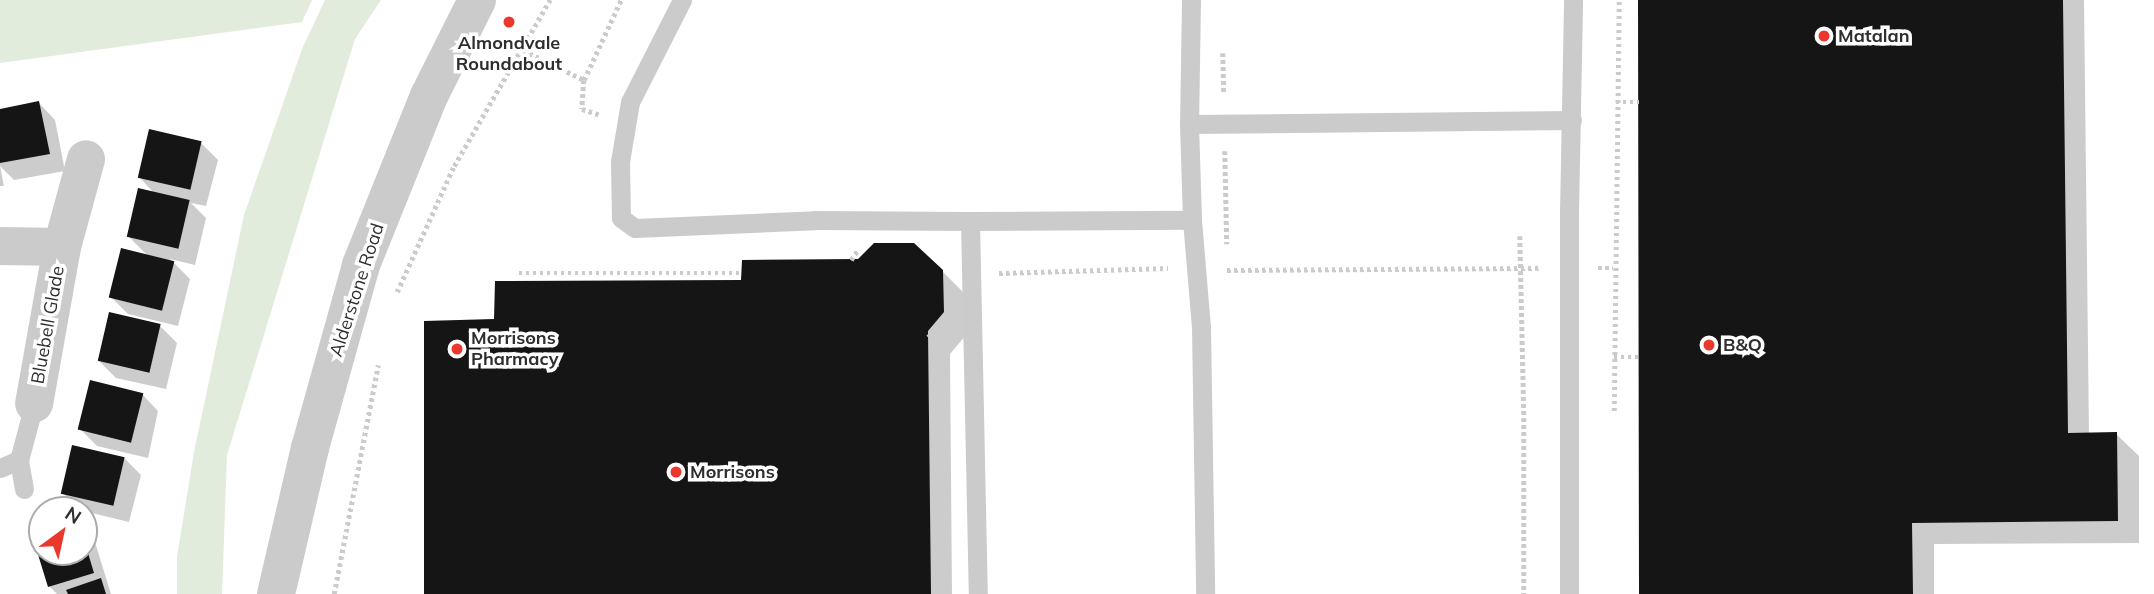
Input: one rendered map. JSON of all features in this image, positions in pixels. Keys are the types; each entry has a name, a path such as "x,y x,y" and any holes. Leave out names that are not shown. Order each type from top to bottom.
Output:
{"street":[{"name":"Alderstone Road","path":"276,594 310,448 361,265 429,96 477,0"},
{"name":"Bluebell Glade","path":"34,404 62,247 86,159"},
{"name":"Bluebell Glade","path":"0,246 62,247"}],"lane":[{"path":"682,0 630,102 620,162 621,218 635,228 816,220 1192,220"},
{"path":"1191,0 1189,124 1192,220 1201,327 1205,594"},
{"path":"1569,594 1569,268 1573,0"},
{"path":"1189,124 1572,120"},
{"path":"970,221 978,594"},
{"path":"24,489 19,460 34,404"},
{"path":"0,468 19,460"}],"path":[{"path":"393,303 454,166 550,0"},
{"path":"523,50 584,80 621,0"},
{"path":"1614,411 1613,268 1619,0"},
{"path":"1223,47 1227,271 1613,268"},
{"path":"1616,102 1639,102"},
{"path":"1520,236 1524,594"},
{"path":"850,260 862,246"},
{"path":"971,274 1165,269 1196,258 1227,256"},
{"path":"520,273 741,273"},
{"path":"928,337 944,320"},
{"path":"334,594 379,355"},
{"path":"1614,357 1639,357"}],"green space":[{"path":"0,0 312,0 302,22 0,63"},
{"path":"325,0 381,0 355,39 227,455 222,594 177,594 177,557 194,452 244,215 302,49"}],"building":[{"path":"1638,0 2063,0 2068,433 2117,432 2118,521 1912,523 1913,594 1639,594"},
{"path":"39,101 50,154 0,163 0,109"},
{"path":"149,129 202,141 190,190 138,178"},
{"path":"138,188 190,200 178,249 127,237"},
{"name":"Morrisons","path":"874,243 914,243 943,270 944,312 928,331 931,594 424,594 424,321 494,319 495,281 741,280 742,260 858,259"},
{"path":"121,248 174,261 162,311 109,297"},
{"path":"109,312 161,324 149,373 98,361"},
{"path":"90,380 143,393 131,443 78,429"},
{"path":"72,445 125,457 113,506 98,502 98,496 61,494"},
{"path":"42,566 92,566 94,573 48,587"},
{"path":"101,578 106,594 68,594 66,590"}],"place":[{"name":"Almondvale Roundabout","path":"509,22"},
{"name":"Matalan","path":"1824,36"},
{"name":"B&Q","path":"1709,345"},
{"name":"Morrisons Pharmacy","path":"457,349"},
{"name":"Morrisons","path":"676,472"}]}
